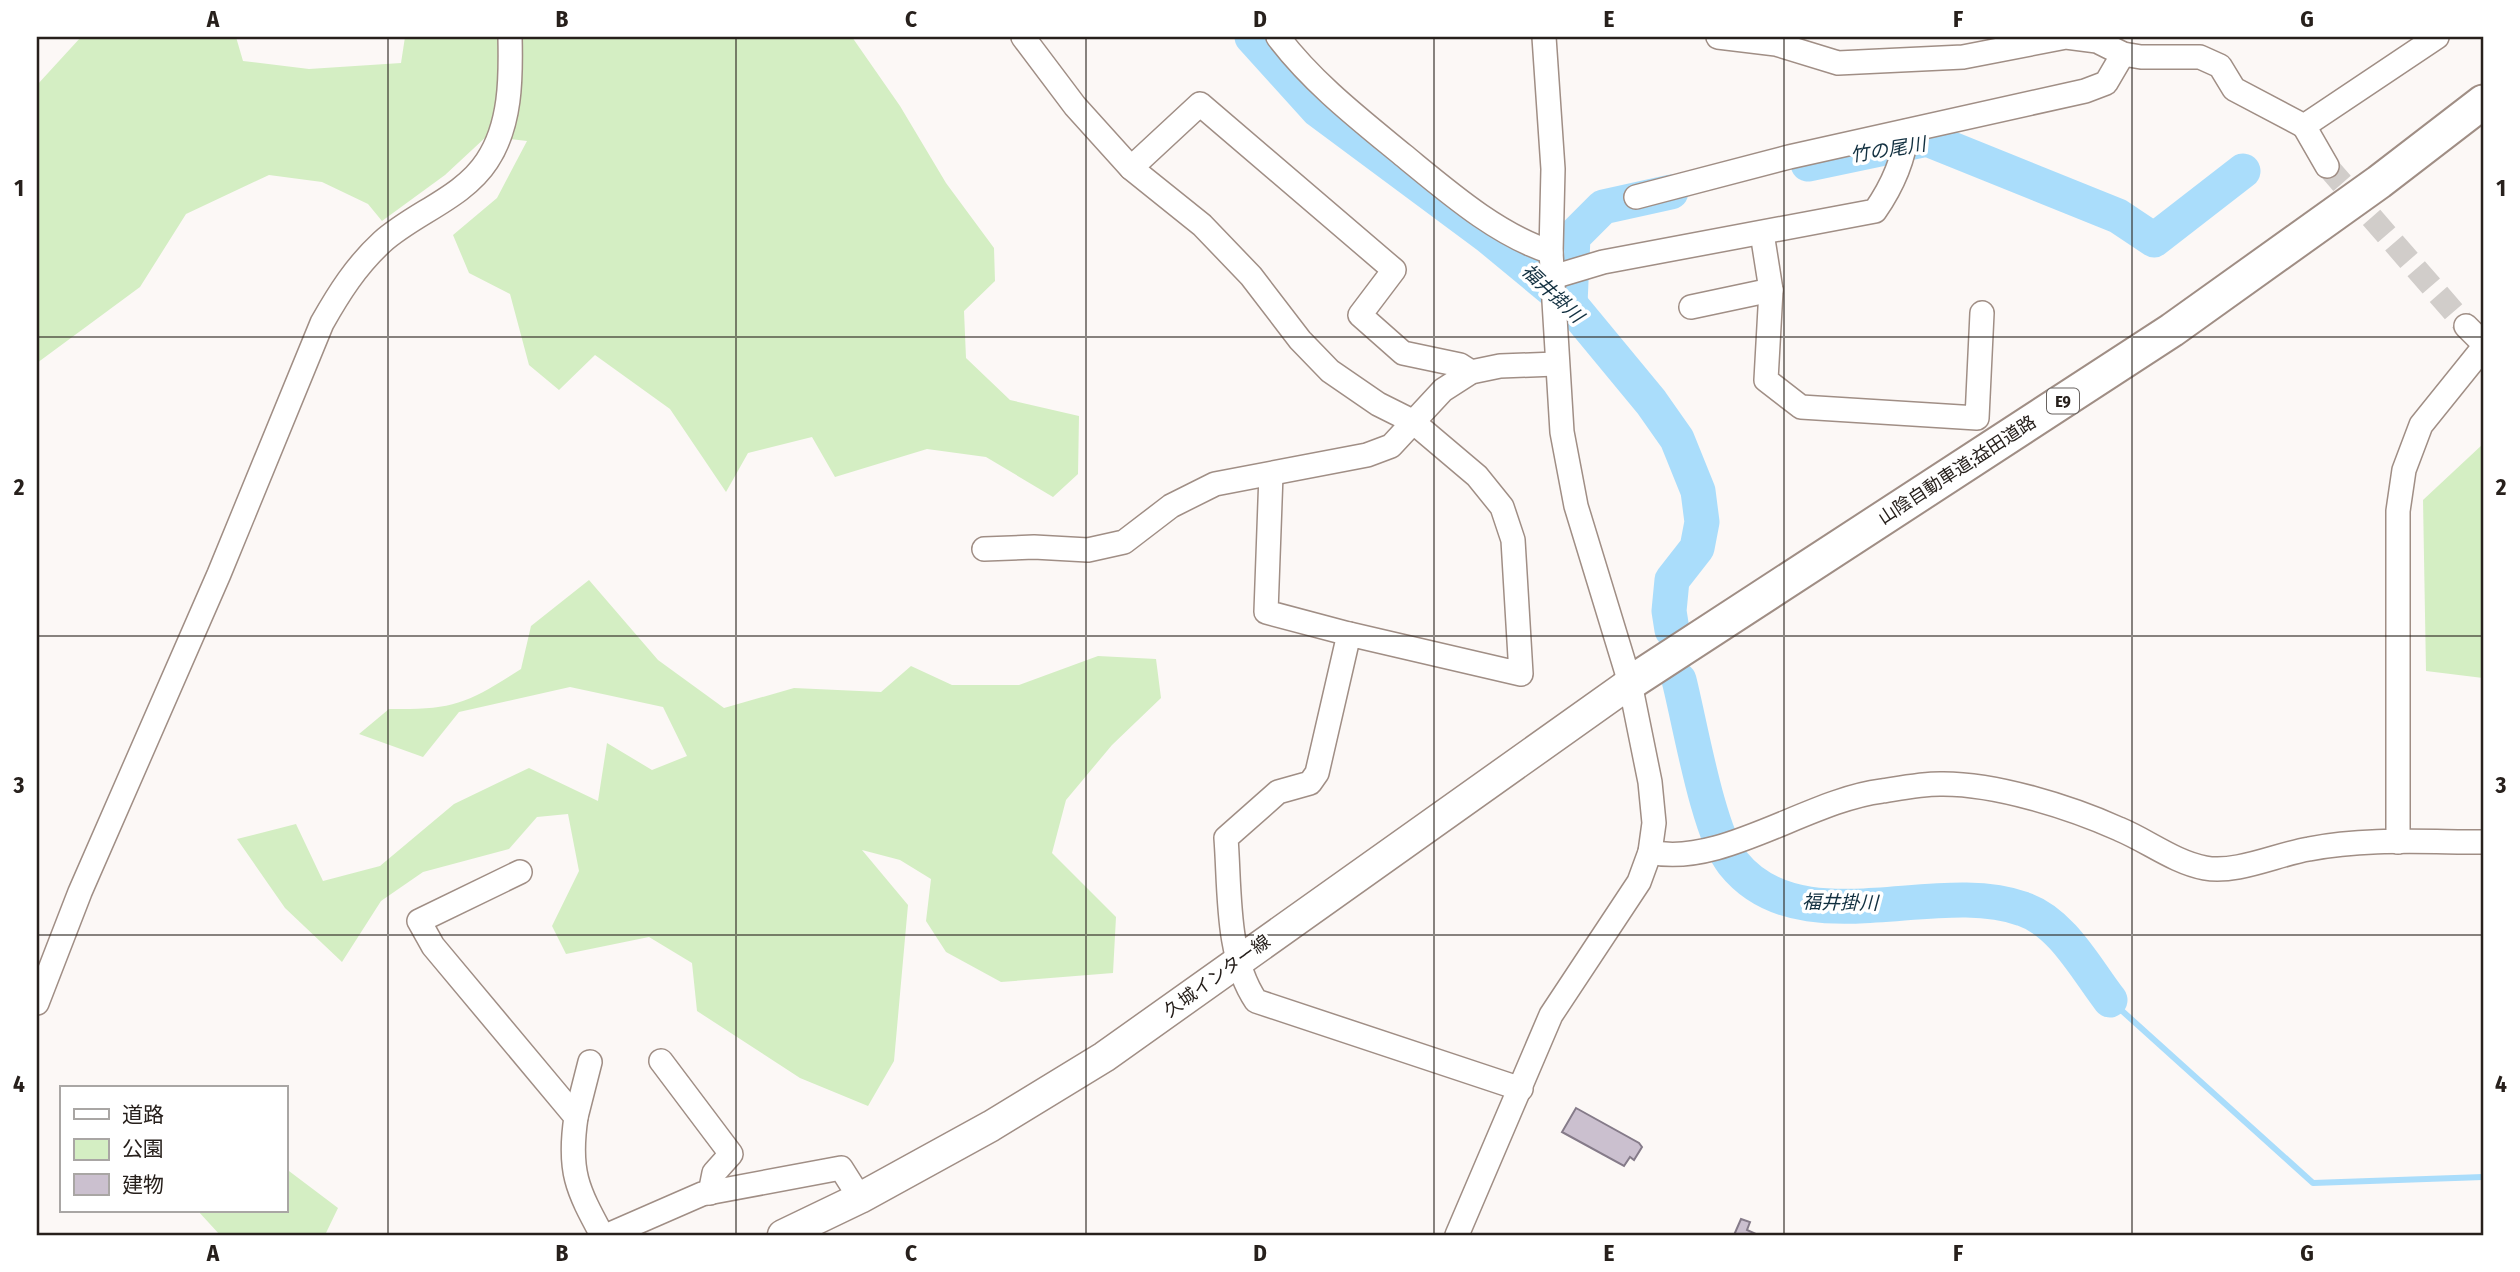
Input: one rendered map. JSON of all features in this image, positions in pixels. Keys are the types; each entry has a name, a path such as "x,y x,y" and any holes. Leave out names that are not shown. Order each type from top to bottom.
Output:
{"highway":[{"name":"山陰自動車道;益田道路","path":"1630,683 2172,330 2379,182 2483,102"}],"main road":[{"name":"久城インター線","path":"783,1235 860,1198 991,1126 1104,1057 1630,683"}],"street":[{"path":"37,1003 71,915 219,574 322,323 343,284 383,242 461,188 487,162 502,129 511,81 510,37"},
{"path":"1023,37 1075,106 1131,168 1202,225 1251,276 1300,340 1330,371 1378,404 1412,421 1477,476 1502,507 1513,540 1521,674 1266,612 1271,474"},
{"path":"1278,37 1301,67 1445,189 1527,245 1551,253"},
{"path":"1458,1235 1551,1015 1625,904 1650,852 1654,823 1650,782 1630,683 1576,506 1562,432 1551,253 1553,169 1544,37"},
{"path":"1718,37 1776,44 1838,63 1963,57 2066,37 2097,41 2132,56 2200,57 2220,66 2234,89 2304,126 2327,166"},
{"path":"1636,197 1789,156 1907,131 1986,110 2085,91 2106,83 2153,37"},
{"path":"2304,126 2437,37"},
{"path":"1131,168 1200,104 1394,270 1360,315 1403,353 1460,365 1471,372"},
{"path":"1553,277 1603,262 1875,211 1887,195 1907,131"},
{"path":"1762,233 1771,290 1766,380 1801,407 1977,418 1982,313"},
{"path":"1690,307 1771,290"},
{"path":"2398,842 2398,511 2404,470 2421,425 2483,346 2466,326"},
{"path":"984,549 1034,547 1088,550 1124,542 1171,506 1215,484 1367,455 1391,446 1443,390 1471,372 1500,366 1556,364"},
{"path":"1349,634 1317,773 1310,783 1278,792 1226,838 1233,929 1244,982 1256,1001 1521,1089"},
{"path":"1650,852 1672,857 1712,851 1811,810 1877,791 1941,783 2014,794 2078,811 2181,861 2208,869 2250,864 2309,849 2367,842 2483,842"},
{"path":"520,872 419,921 433,946 456,975 576,1118"},
{"path":"661,1061 731,1154 713,1173 709,1193"},
{"path":"590,1062 576,1118 573,1140 574,1179 602,1235"},
{"path":"608,1235 709,1193 841,1168 860,1198"}],"green space":[{"path":"81,37 236,37 243,61 309,69 401,63 405,37 852,37 900,106 946,183 994,248 995,281 964,311 966,358 1010,400 1079,416 1078,474 1053,497 986,457 927,449 835,477 812,437 748,453 726,492 670,409 595,355 559,390 529,365 510,294 469,273 453,235 497,198 527,141 487,136 445,175 382,221 368,204 322,182 269,175 186,214 140,287 37,363 37,85"},
{"path":"2483,444 2483,678 2426,671 2423,500"},
{"path":"589,580 658,660 724,708 794,688 881,692 911,666 952,685 1019,685 1098,656 1156,659 1161,698 1112,745 1066,800 1052,853 1116,917 1113,973 1001,982 946,952 926,921 931,879 900,860 862,850 908,905 894,1061 868,1106 800,1078 697,1011 692,963 649,937 566,954 552,926 579,871 568,814 537,817 509,849 423,872 381,901 342,962 285,908 237,839 296,824 323,881 380,866 454,804 529,768 598,801 607,743 652,770 687,756 663,707 570,687 459,712 423,757 359,734 389,709 429,708 459,702 487,690 521,669 531,626"},
{"path":"287,1170 338,1208 325,1235 220,1235 199,1212 287,1212"}],"building":[{"path":"1576,1108 1639,1143 1642,1147 1634,1160 1630,1157 1624,1166 1562,1132"},
{"path":"1741,1219 1750,1222 1747,1230 1758,1235 1734,1235"}],"waterway":[{"name":"福井掛川","path":"1252,37 1318,110 1489,237 1570,304 1651,402 1677,439 1698,491 1702,522 1697,548 1672,580 1669,611 1672,630"},
{"name":"竹の尾川","path":"1808,164 1927,139 2118,216 2154,240 2243,171"},
{"name":"竹の尾川","path":"1570,304 1573,237 1603,207 1671,192"},
{"name":"福井掛川","path":"1679,680 1708,803 1724,848 1733,863 1761,888 1794,901 1831,906 1950,900 1988,901 2023,909 2037,915 2061,935 2110,1000"},
{"path":"2110,1000 2313,1183 2483,1177"}],"tunnel":[{"path":"2327,166 2466,326"}]}
